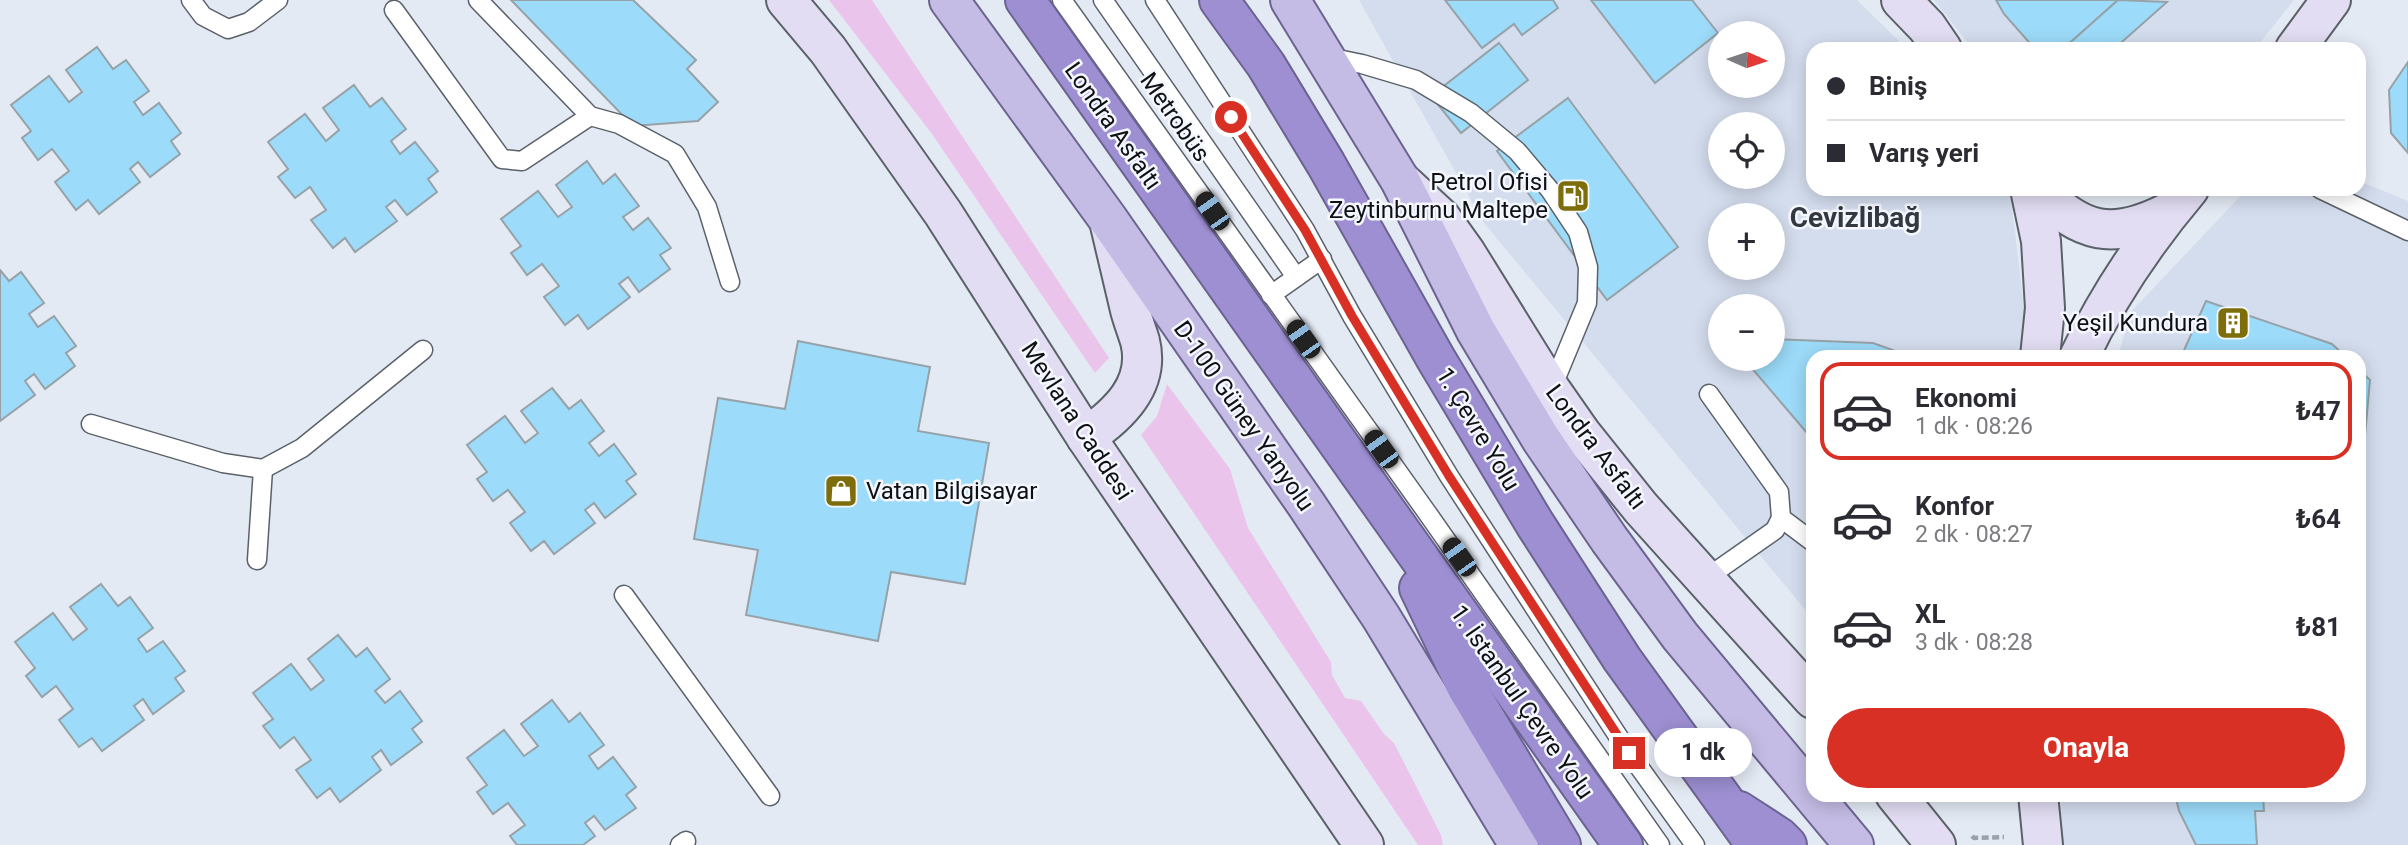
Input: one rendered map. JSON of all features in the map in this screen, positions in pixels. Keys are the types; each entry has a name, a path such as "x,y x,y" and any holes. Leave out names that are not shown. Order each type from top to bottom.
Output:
{"highway":[{"name":"Londra Asfaltı","path":"1025,0 1283,368 1373,491"},
{"name":"1. Çevre Yolu","path":"1219,0 1266,65 1326,164 1436,359 1535,524 1622,659 1756,845"},
{"path":"1373,491 1467,688 1561,845"},
{"name":"1. İstanbul Çevre Yolu","path":"1373,491 1623,845"},
{"path":"1726,803 1787,845"}],"main road":[{"name":"Mevlana Caddesi","path":"786,0 828,50 943,213 1086,437 1364,845"},
{"name":"D-100 Güney Yanyolu","path":"949,0 1108,219 1306,504 1381,617 1519,845"},
{"path":"1290,0 1400,180 1476,331 1541,439 1680,636 1806,787"},
{"path":"1312,0 1326,57"},
{"path":"1901,0 1937,42"},
{"path":"2300,42 2331,0"},
{"name":"Londra Asfaltı","path":"1400,180 1441,218 1581,433 1641,508 1806,691"},
{"path":"2032,196 2041,241 2045,309 2041,350"},
{"path":"2044,196 2073,219 2097,229 2123,230 2144,225 2179,201"},
{"path":"2082,350 2101,311 2130,264 2179,201"},
{"path":"1086,437 1108,422 1135,392 1142,369 1141,343 1132,319 1108,219"},
{"path":"1818,802 1854,845"},
{"path":"1905,802 1951,837"},
{"path":"2039,802 2042,840"}],"lane":[{"path":"191,0 203,16 228,29 249,22 278,0"},
{"path":"478,0 590,116 619,124 675,154 707,207 730,282"},
{"name":"Metrobüs","path":"1062,0 1660,845"},
{"path":"1103,0 1296,277"},
{"path":"1155,0 1305,230 1352,316 1449,476 1629,753 1695,845"},
{"path":"394,10 502,159 522,161 590,116"},
{"path":"1326,57 1362,64 1416,80 1471,113 1517,151 1549,190 1578,232 1588,267 1587,303 1551,390"},
{"path":"2335,196 2408,231"},
{"path":"1271,295 1322,260"},
{"path":"91,424 223,463 263,469 302,448 423,350"},
{"path":"1705,579 1775,530 1782,518 1779,492 1709,394"},
{"path":"257,560 263,469"},
{"path":"1782,518 1806,537"},
{"path":"624,595 770,796"}],"path":[{"path":"1951,837 2042,840"}],"shaded area":[{"path":"829,0 872,0 1109,358 1095,373 932,134"},
{"path":"1359,0 1857,0 1900,42 1806,42 1806,196 2009,196 2027,332 2024,350 1806,350 1806,611 1484,223"},
{"path":"1934,0 2294,0 2261,42 1967,42"},
{"path":"2366,184 2408,201 2408,845 2062,845 2061,802 2366,802 2366,350 2120,350 2130,313 2240,196 2366,196"},
{"path":"1167,384 1230,469 1248,528 1331,662 1332,675 1345,698 1361,701 1384,734 1394,743 1441,835 1443,845 1418,845 1141,435 1157,416"}],"building":[{"path":"511,0 633,0 696,60 687,69 718,102 698,121 633,126"},
{"path":"1445,0 1553,0 1558,8 1522,35 1514,24 1482,48"},
{"path":"1591,0 1692,0 1709,21 1708,41 1655,83"},
{"path":"1996,0 2118,0 2071,42 2029,42 2004,14"},
{"path":"2118,0 2167,2 2122,42 2071,42"},
{"path":"1499,43 1528,80 1461,133 1431,96"},
{"path":"97,47 113,69 126,60 149,91 134,102 143,115 159,103 181,133 171,141 180,154 150,177 138,162 130,169 140,182 99,214 88,200 76,210 55,182 69,171 52,149 38,160 22,138 31,131 11,105 49,76 69,102 82,92 66,70"},
{"path":"2408,62 2408,153 2391,133 2389,90"},
{"path":"354,85 370,107 382,98 406,129 391,141 400,154 415,142 438,171 428,179 437,192 407,215 395,200 386,207 397,221 355,252 345,238 333,248 311,220 326,210 310,187 295,198 278,177 288,169 268,142 305,114 326,141 339,130 323,108"},
{"path":"1568,98 1678,247 1607,300 1497,151"},
{"path":"587,161 603,184 615,174 639,206 623,217 633,230 648,218 671,248 660,255 670,269 639,292 628,277 619,284 630,297 588,329 578,315 565,325 544,297 559,286 542,264 527,275 511,253 521,246 501,219 538,191 558,217 572,207 556,185"},
{"path":"0,270 9,281 21,272 44,303 29,314 38,327 54,316 76,346 66,353 75,366 45,389 34,374 25,381 35,395 0,421"},
{"name":"Yeşil Kundura","path":"2206,301 2332,344 2338,350 2184,350"},
{"path":"1785,339 1873,343 1892,350 1806,350 1806,432 1754,371 1785,371"},
{"name":"Vatan Bilgisayar","path":"798,341 930,367 918,431 989,443 965,584 891,572 878,641 746,615 758,550 694,539 718,398 785,409"},
{"path":"2366,376 2370,380 2366,425"},
{"path":"552,388 569,409 581,400 604,431 589,443 599,456 614,444 636,474 626,481 636,494 605,518 594,503 585,510 595,523 554,554 544,541 531,551 510,523 525,512 508,490 493,501 477,479 487,472 467,445 505,416 525,443 538,433 521,411"},
{"path":"101,584 118,606 130,597 153,628 138,639 147,652 163,641 185,671 175,678 184,691 153,714 143,699 134,706 144,720 102,751 92,738 79,747 59,720 73,709 56,686 42,697 26,676 35,668 15,642 53,613 73,640 87,629 70,607"},
{"path":"338,635 356,657 367,648 390,679 375,691 385,703 400,691 422,721 412,729 422,742 391,765 381,750 372,757 381,770 340,802 330,788 317,798 296,770 311,760 294,737 280,748 263,726 273,719 253,693 291,664 311,690 324,680 308,659"},
{"path":"552,700 569,722 580,713 604,745 589,756 598,769 613,757 636,787 626,795 636,808 605,830 594,816 585,823 595,836 583,845 517,845 510,836 525,825 508,803 493,814 477,792 487,785 467,758 504,730 524,756 538,746 521,724"},
{"path":"2177,802 2263,802 2264,811 2255,811 2257,845 2196,845"}],"place":[{"name":"Petrol Ofisi Zeytinburnu Maltepe","path":"1573,196"},
{"name":"Yeşil Kundura","path":"2233,323"},
{"name":"Vatan Bilgisayar","path":"841,491"}],"district":[{"name":"Cevizlibağ","path":"1855,217"}],"route":[{"path":"1231,117 1305,230 1352,316 1449,476 1629,753"}]}
